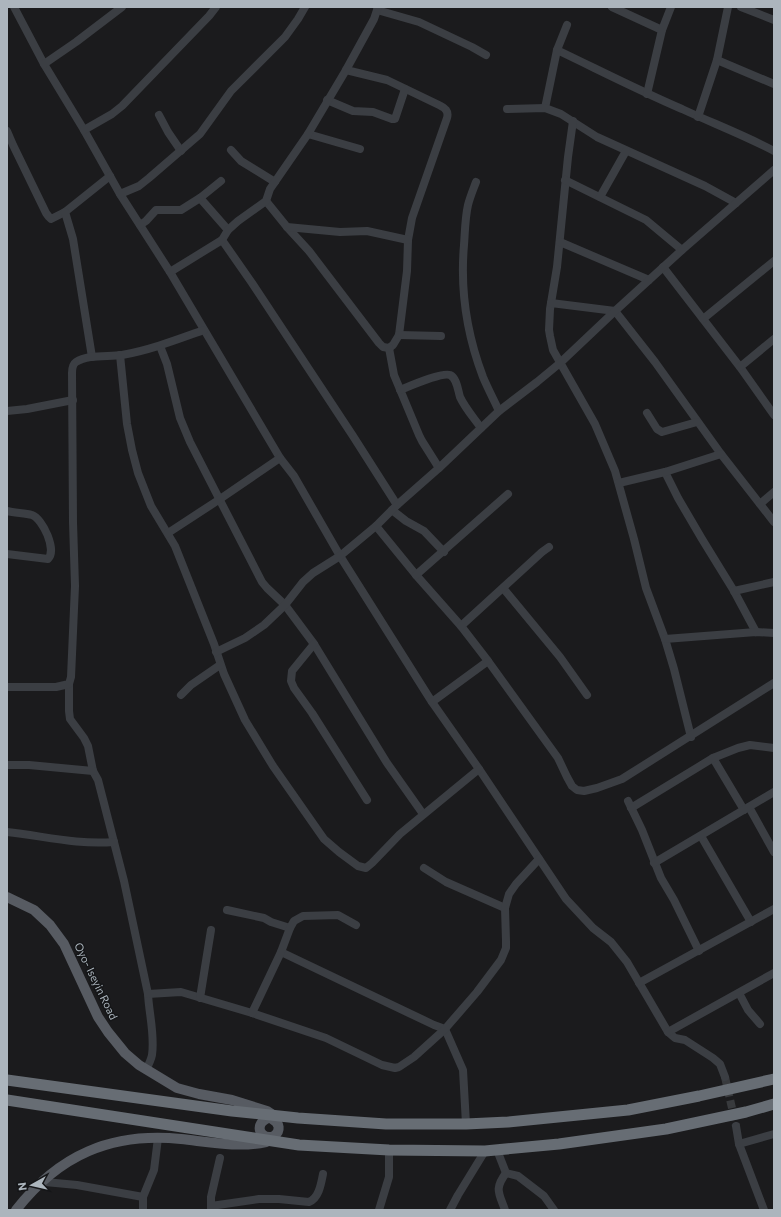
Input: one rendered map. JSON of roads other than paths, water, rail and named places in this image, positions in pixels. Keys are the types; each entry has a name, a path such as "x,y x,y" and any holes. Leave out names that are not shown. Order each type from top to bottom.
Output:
{"highway":[{"path":"7,1100 265,1126 466,1124 508,1122 628,1110 774,1079"},
{"path":"7,1080 232,1111 265,1126 299,1145 389,1150 485,1151 559,1144 666,1129 746,1112 774,1104"}],"main road":[{"name":"Oyo- Iseyin Road","path":"7,897 34,910 50,925 64,944 98,1017 125,1053 146,1070 177,1088 232,1100 265,1126"},
{"path":"16,1210 42,1181 63,1165 79,1155 109,1144 130,1140 158,1138 244,1144 265,1126"}],"street":[{"path":"14,7 44,64 84,130 120,194 170,272 280,458 294,476 340,556 432,702 566,899 593,928 611,942 627,962 668,1032 675,1038 685,1040 713,1058 720,1064 725,1077"},
{"path":"44,64 122,7"},
{"path":"84,130 112,114 122,106 216,7"},
{"path":"120,194 138,186 149,178 200,134 231,91 285,37 305,7"},
{"path":"612,7 662,30"},
{"path":"647,94 662,30 671,7"},
{"path":"698,117 717,60 728,7"},
{"path":"170,272 222,240 228,230 238,221 266,201 270,189 308,134 346,70 374,20 378,8 419,22 472,47 486,56"},
{"path":"744,8 774,20"},
{"path":"545,108 557,50 567,25"},
{"path":"557,50 647,94 774,150"},
{"path":"717,60 774,84"},
{"path":"266,201 309,251 379,343 383,347 388,348 393,345 399,335 407,271 408,240 412,218 448,115 445,108 387,80 346,70"},
{"path":"327,100 353,111 373,112 392,120 395,119 405,89"},
{"path":"507,109 545,108 560,114 597,137 705,186 736,203"},
{"path":"159,115 181,151"},
{"path":"573,121 565,180 557,267 550,309 549,330 553,350 595,424 615,471 646,588 665,639 674,669 690,737"},
{"path":"7,131 12,144 49,217 52,219 65,212 110,176"},
{"path":"308,134 360,149"},
{"path":"231,150 242,160 275,182"},
{"path":"600,197 626,151"},
{"path":"216,652 245,638 264,625 285,604 302,582 313,573 340,556 376,526 499,411 560,363 682,250 774,172"},
{"path":"565,180 646,220 682,250"},
{"path":"140,225 156,210 181,210 200,198 221,181"},
{"path":"476,182 466,215 462,261 464,308 479,365 499,411"},
{"path":"200,198 228,230"},
{"path":"65,212 73,239 92,357"},
{"path":"287,227 340,232 367,231 408,240"},
{"path":"222,240 353,436 394,508 406,521 424,531 444,552"},
{"path":"560,242 649,280"},
{"path":"703,319 774,261"},
{"path":"663,267 774,414"},
{"path":"552,303 615,311 656,362 697,422 774,522"},
{"path":"146,1070 152,1056 153,1036 148,994 124,881 98,780 93,771 88,746 70,719 69,711 69,684 71,677 75,586 72,373 73,366 77,361 92,357 120,355 160,346 204,330"},
{"path":"399,335 441,336"},
{"path":"740,367 774,339"},
{"path":"160,346 167,364 180,418 190,442 262,582 285,604 314,644 386,763 423,814"},
{"path":"388,348 394,376 422,442 439,468"},
{"path":"120,355 127,424 136,465 151,506 175,546 220,665 245,720 273,766 324,839 338,852 358,866 366,868 400,834 479,769"},
{"path":"400,390 438,376 452,376 455,380 460,397 481,428"},
{"path":"7,411 27,409 72,400"},
{"path":"647,413 657,429 662,432 697,422"},
{"path":"619,483 665,472 721,454"},
{"path":"168,533 280,458"},
{"path":"665,472 678,498 734,591 756,632"},
{"path":"760,504 774,492"},
{"path":"416,576 508,494"},
{"path":"7,511 34,516 42,524 51,545 48,559 7,554"},
{"path":"376,526 416,576 461,626 488,661 558,758 572,786 577,790 584,791 597,788 622,779 774,684"},
{"path":"461,626 542,552 549,548"},
{"path":"734,591 774,582"},
{"path":"503,588 560,657 587,695"},
{"path":"665,639 756,632 774,633"},
{"path":"314,644 292,671 291,681 294,688 312,712 367,800"},
{"path":"432,702 488,661"},
{"path":"181,695 191,685 220,665"},
{"path":"7,687 56,687 69,684"},
{"path":"699,951 674,900 661,878 642,830 629,804 723,753 750,745 774,748"},
{"path":"713,758 774,852"},
{"path":"7,765 29,765 93,771"},
{"path":"654,863 774,792"},
{"path":"7,832 69,842 114,842"},
{"path":"700,836 751,922"},
{"path":"148,994 181,992 252,1013 326,1038 382,1065 394,1068 399,1067 414,1057 445,1029 477,992 501,960 506,948 505,908 509,894 539,859"},
{"path":"424,868 446,882 505,908"},
{"path":"640,984 774,909"},
{"path":"227,910 264,918 271,922 290,928"},
{"path":"252,1013 294,922 303,916 338,915 356,925"},
{"path":"200,998 211,930"},
{"path":"281,952 434,1026 445,1029"},
{"path":"668,1032 774,973"},
{"path":"739,993 752,1016 760,1024"},
{"path":"445,1029 463,1070 466,1124"},
{"path":"736,1126 739,1144 764,1210"},
{"path":"739,1144 774,1134"},
{"path":"143,1210 143,1197 154,1170 158,1138"},
{"path":"379,1210 389,1177 389,1150"},
{"path":"497,1150 506,1173"},
{"path":"450,1210 485,1151"},
{"path":"220,1158 211,1197 211,1208 259,1199 314,1201 323,1174"},
{"path":"505,1210 498,1191 499,1182 506,1173"},
{"path":"506,1173 518,1176 544,1196 554,1210"},
{"path":"45,1182 77,1185 143,1197"}],"tunnel":[{"path":"725,1077 736,1126"}]}
